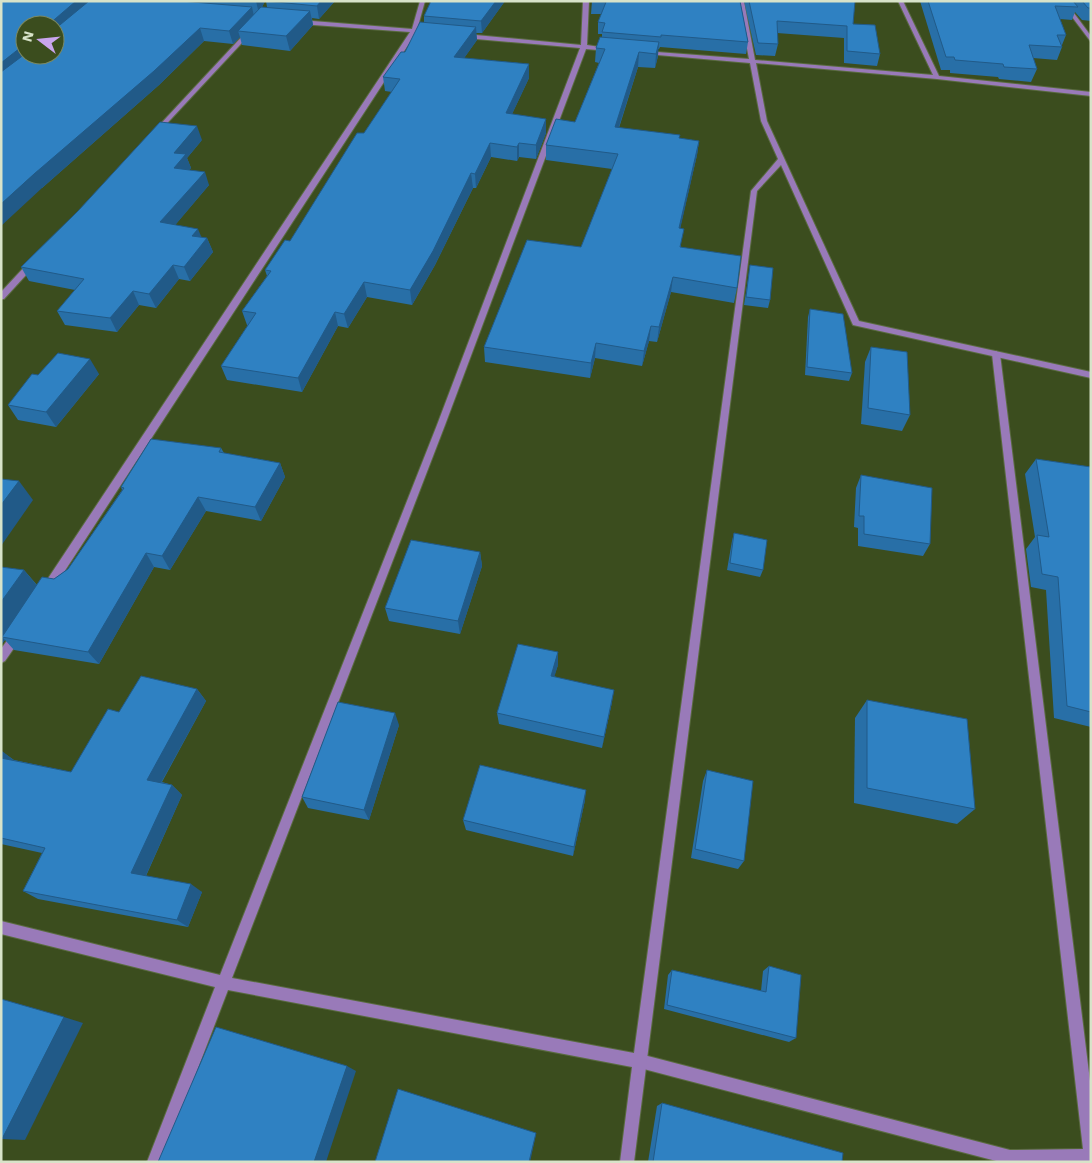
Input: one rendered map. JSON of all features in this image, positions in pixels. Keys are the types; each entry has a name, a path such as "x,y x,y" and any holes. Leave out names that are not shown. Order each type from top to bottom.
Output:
{"street":[{"path":"39,600 414,31 423,1"},
{"path":"154,1162 441,425 584,46 586,1"},
{"path":"741,1 764,121 856,323 1091,375"},
{"path":"900,1 937,77"},
{"path":"1062,1 1091,40"},
{"path":"290,21 433,33"},
{"path":"148,140 255,25"},
{"path":"461,36 613,49"},
{"path":"641,52 937,77 1091,94"},
{"path":"627,1162 754,191 781,160"},
{"path":"1,297 41,254"},
{"path":"996,354 1091,1151"},
{"path":"1,658 23,625"},
{"path":"1,927 224,983 640,1061 1010,1157 1091,1156"}],"building":[{"path":"1,1 76,1 60,15 15,15 15,52 1,63"},
{"path":"89,1 181,1 252,7 229,31 200,28 154,71 1,204 1,72 15,62 15,65 65,65 65,21"},
{"path":"266,1 321,1 317,6"},
{"path":"431,1 496,1 481,21 424,16"},
{"path":"592,1 740,1 748,42 602,32 605,23 598,22 606,2"},
{"path":"749,1 855,1 853,24 875,25 880,54 847,51 847,26 777,21 778,44 758,43"},
{"path":"928,1 1073,1 1078,7 1055,6 1066,35 1057,35 1062,47 1029,45 1037,69 1004,67 1003,64 955,60 954,57 946,57"},
{"path":"1082,1 1091,1 1091,8 1088,8"},
{"path":"261,7 310,11 286,36 238,31"},
{"path":"420,22 476,27 454,57 529,64 506,113 546,119 536,145 519,143 517,147 490,143 475,174 471,173 433,251 410,290 364,282 344,314 335,312 298,378 221,366 256,313 242,311 271,271 265,270 285,240 290,241 357,133 364,133 400,79 383,77 401,52 405,52"},
{"path":"600,37 659,42 656,54 639,52 615,127 680,135 679,138 699,141 679,228 684,229 680,247 741,256 737,288 673,277 659,327 651,326 644,351 596,343 591,363 484,347 527,240 581,247 618,154 546,145 556,119 575,122 605,49 596,48"},
{"path":"160,122 197,126 174,153 186,154 174,168 205,172 160,222 198,229 192,236 207,238 184,267 173,265 149,294 133,291 110,318 57,311 84,279 21,267 78,211"},
{"path":"750,265 773,268 770,300 746,297"},
{"path":"810,309 843,314 852,373 807,367"},
{"path":"871,347 907,352 910,415 868,408"},
{"path":"58,353 90,359 46,412 8,405 32,374 38,375"},
{"path":"151,439 221,448 219,452 280,463 255,507 198,497 162,556 146,553 88,652 2,637 42,577 54,579 68,569 124,488 121,487"},
{"path":"1036,459 1091,467 1091,712 1067,706 1058,577 1042,574 1037,535 1049,537"},
{"path":"861,475 932,488 930,544 864,534 864,516 859,516"},
{"path":"1,479 19,481 1,505"},
{"path":"734,533 767,540 763,570 730,563"},
{"path":"411,540 480,552 458,621 385,608"},
{"path":"1,567 24,570 1,602"},
{"path":"518,644 558,652 551,676 614,690 604,737 497,713"},
{"path":"141,676 197,689 147,780 172,785 131,873 191,884 177,920 23,891 45,848 1,838 1,758 71,772 108,709 119,712"},
{"path":"867,700 967,719 975,809 867,788"},
{"path":"338,702 395,713 364,810 302,797"},
{"path":"480,765 586,790 574,847 463,820"},
{"path":"707,770 753,781 744,861 695,849"},
{"path":"769,966 801,975 796,1038 667,1005 672,970 766,992"},
{"path":"1,999 64,1017 2,1139 1,1139"},
{"path":"216,1027 347,1066 314,1162 158,1162"},
{"path":"398,1089 536,1133 529,1162 375,1162"},
{"path":"662,1103 843,1153 842,1162 653,1162"}]}
